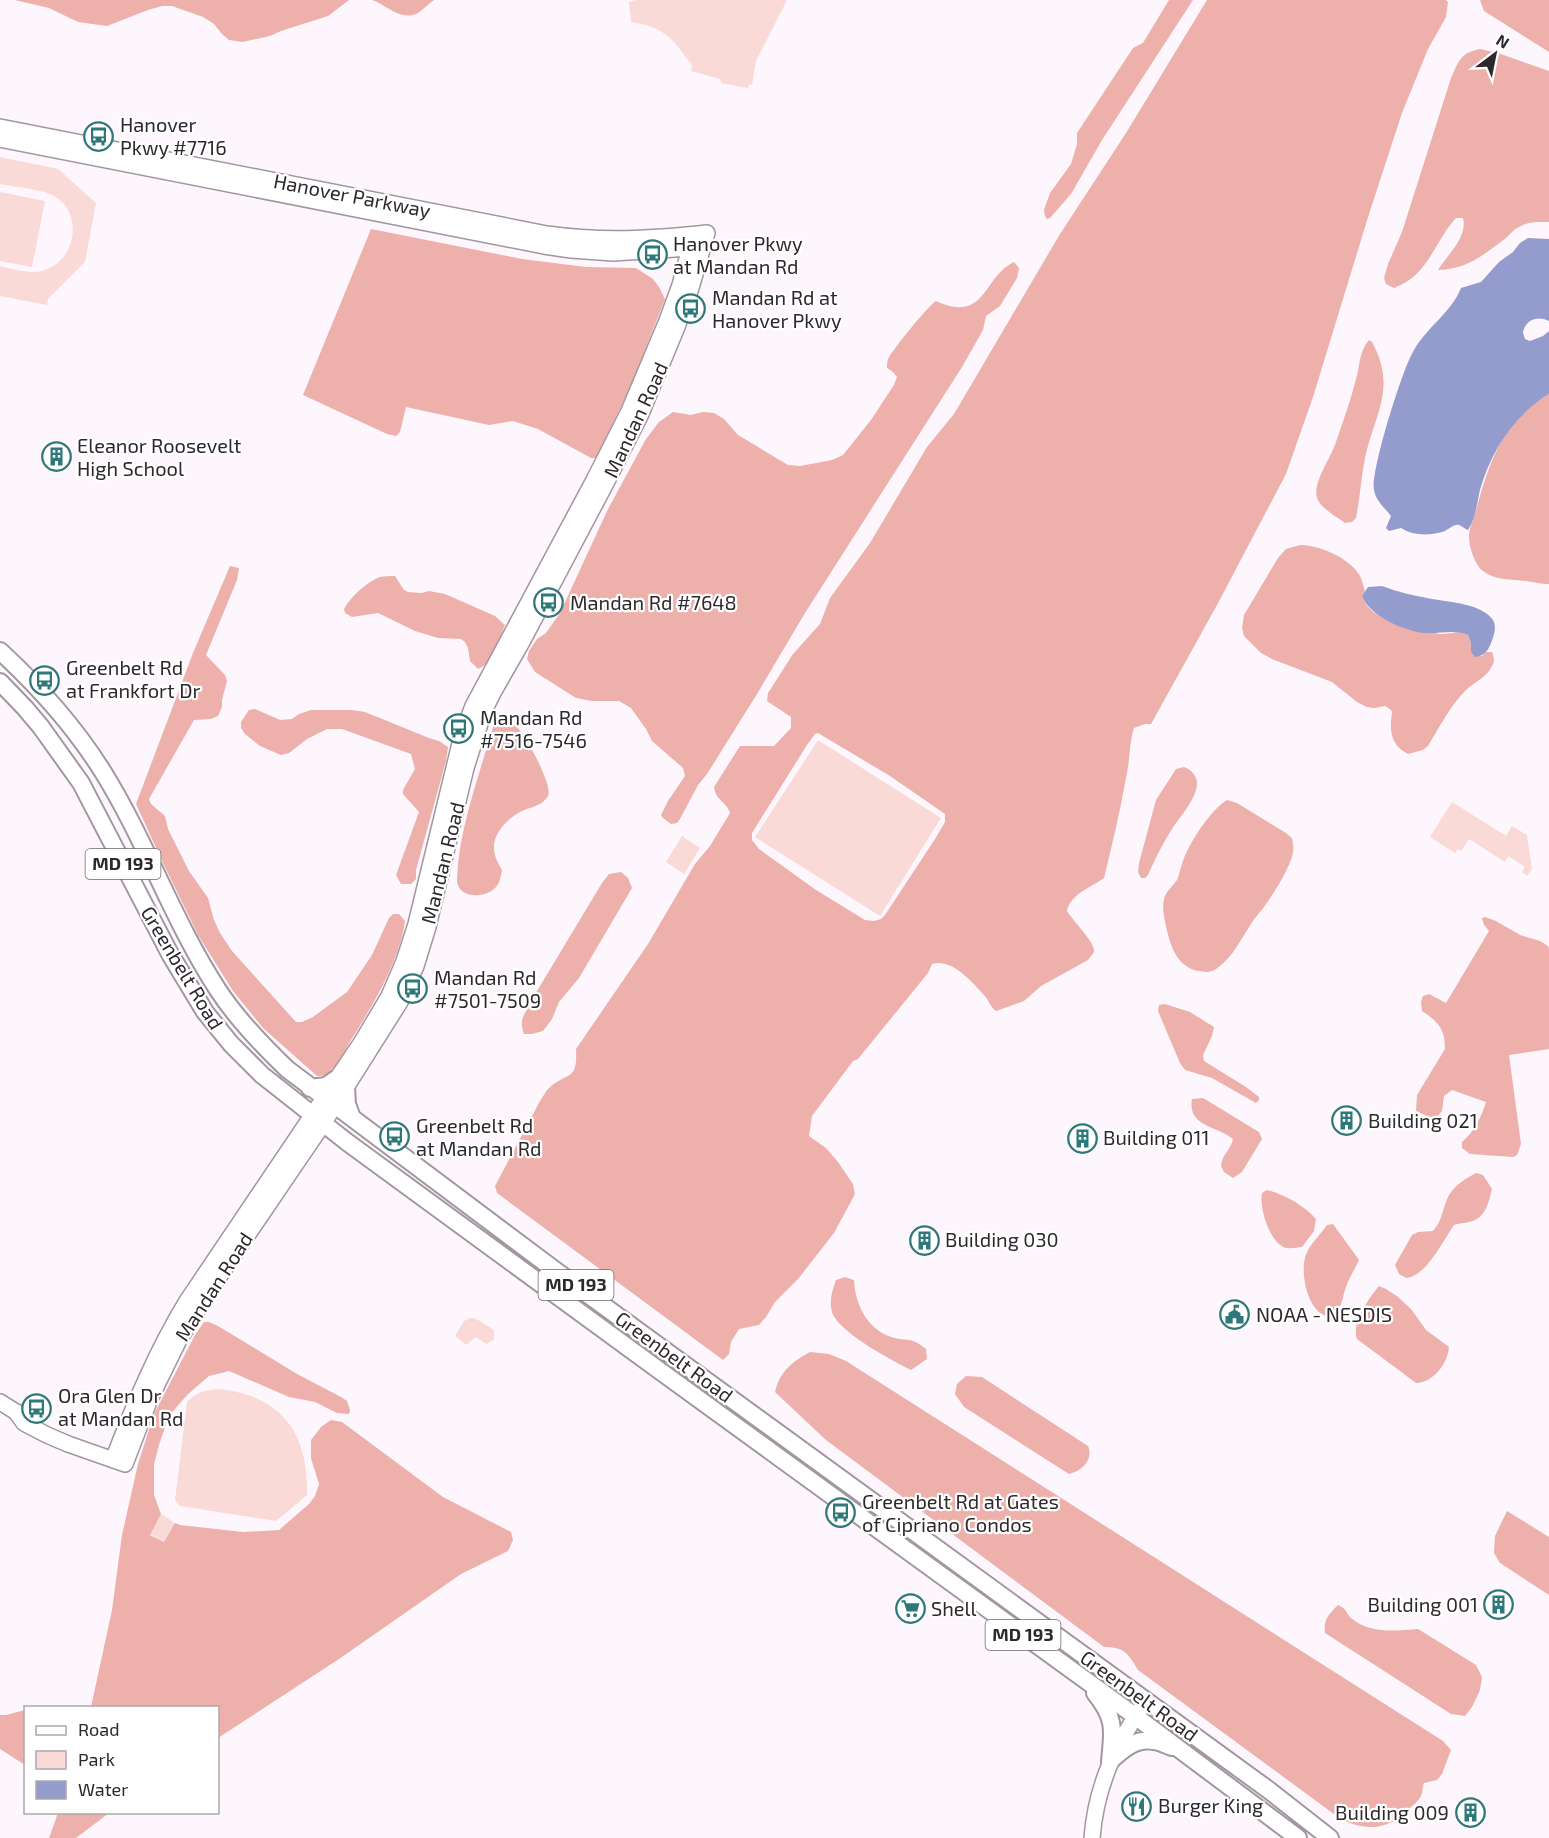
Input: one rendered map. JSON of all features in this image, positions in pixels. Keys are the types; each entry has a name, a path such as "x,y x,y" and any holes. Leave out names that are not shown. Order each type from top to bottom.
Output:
{"main road":[{"name":"Greenbelt Road","path":"0,651 50,702 104,773 124,808 194,949 218,990 252,1034 287,1069 569,1281 1270,1791 1330,1838"},
{"name":"Greenbelt Road","path":"0,682 41,727 81,783 170,954 205,1012 231,1044 269,1082 656,1368 1181,1749 1298,1838"},
{"path":"322,1097 326,1086 341,1083 352,1118"},
{"path":"1082,1677 1104,1704 1112,1720 1110,1761"},
{"path":"1110,1761 1125,1747 1138,1742 1153,1741 1181,1749"}],"street":[{"name":"Hanover Parkway","path":"0,126 556,235 615,240 707,233"},
{"name":"Hanover Parkway","path":"0,139 544,246 613,253 690,248"},
{"name":"Mandan Road","path":"0,1402 16,1412 24,1423 47,1435 120,1458 179,1340 317,1119 322,1097 341,1083 393,1015 416,966 434,906 466,768 484,711 640,416 677,327 707,233"},
{"name":"Mandan Road","path":"341,1083 382,1008 404,961 416,924 462,735 473,706 626,417 669,313 690,248"},
{"path":"1092,1838 1100,1791 1110,1761 1146,1701"}],"green space":[{"path":"636,0 787,0 756,61 752,85 749,84 748,88 721,83 720,79 691,71 692,65 667,36 652,27 631,22 629,2"},
{"path":"0,157 58,169 96,203 85,262 48,299 47,305 0,296 0,266 34,272 56,265 64,257 72,236 73,224 70,213 54,196 0,184"},
{"path":"0,192 45,201 32,267 0,261"},
{"path":"818,740 941,818 880,916 755,837"},
{"path":"1452,802 1506,836 1512,826 1527,835 1532,869 1527,876 1522,872 1525,867 1508,856 1505,862 1469,839 1461,851 1458,849 1455,853 1430,837"},
{"path":"682,836 700,848 684,874 666,862"},
{"path":"475,1318 494,1330 494,1340 486,1344 476,1337 466,1345 455,1336 464,1321"},
{"path":"217,1389 239,1392 274,1408 296,1435 303,1453 307,1495 276,1521 180,1506 175,1500 187,1402 200,1392"},
{"path":"161,1514 175,1523 164,1542 150,1534"}],"shaded area":[{"path":"15,0 349,0 328,16 270,36 243,42 229,40 214,24 203,17 172,6 148,10 107,26 78,22 49,8"},
{"path":"372,0 434,0 418,13 406,15 394,12"},
{"path":"1169,0 1193,0 1102,140 1071,194 1047,219 1044,210 1050,193 1071,164 1077,144 1077,133 1133,48 1143,43"},
{"path":"1207,0 1446,0 1448,2 1446,17 1428,49 1402,113 1313,397 1286,474 1151,724 1134,728 1121,803 1104,878 1077,895 1067,911 1088,937 1094,952 1088,960 1041,986 1024,1001 996,1011 961,972 947,964 932,964 928,973 858,1059 853,1061 812,1116 809,1136 826,1148 838,1162 853,1184 855,1194 834,1233 798,1279 775,1302 759,1325 739,1329 731,1342 729,1354 723,1360 497,1193 495,1186 545,1093 554,1084 573,1072 576,1049 648,944 695,864 710,846 730,813 714,787 740,746 774,746 791,728 791,717 767,701 768,693 793,654 820,624 830,598 870,543 927,447 954,414 1060,234 1126,133","holes":["818,733 890,776 945,814 945,822 881,919 865,920 816,890 759,849 752,840 752,833 815,734"]},
{"path":"1480,0 1549,0 1549,52 1484,11"},
{"path":"1480,49 1549,71 1549,222 1524,224 1475,260 1458,267 1438,270 1460,239 1464,225 1463,218 1456,218 1423,266 1406,282 1394,288 1386,284 1384,278 1402,232 1451,78 1464,55"},
{"path":"371,229 522,259 586,267 636,268 653,279 665,299 631,386 596,458 591,458 538,429 513,421 489,425 406,407 400,432 396,436 387,434 303,395"},
{"path":"1014,262 1019,268 1017,278 1000,306 986,316 983,330 962,367 805,613 757,694 698,785 680,819 677,823 671,824 661,815 685,776 683,768 652,741 631,708 619,701 592,701 576,698 535,672 527,659 537,639 546,633 560,613 608,509 646,439 659,422 673,412 691,415 703,412 714,413 724,419 738,435 788,465 800,466 832,460 843,455 871,420 894,385 897,377 887,368 888,359 932,304 936,301 953,307 965,307 975,303 995,278"},
{"path":"1369,340 1379,358 1383,373 1382,400 1365,458 1356,518 1352,522 1345,523 1322,506 1316,492 1320,477 1334,448 1362,354"},
{"path":"1549,394 1549,584 1493,576 1477,565 1469,541 1470,527 1493,459 1502,440 1516,419"},
{"path":"1300,545 1316,547 1332,553 1353,567 1365,591 1362,596 1371,610 1377,614 1437,634 1457,632 1468,635 1471,652 1482,656 1486,652 1492,652 1494,661 1490,670 1460,697 1428,746 1423,750 1408,754 1403,752 1394,741 1391,732 1392,712 1385,706 1367,707 1332,682 1261,653 1244,636 1242,628 1244,615 1278,558 1286,549"},
{"path":"230,566 239,568 237,580 206,655 225,675 227,681 222,707 218,716 211,719 194,720 149,799 151,804 165,816 168,829 189,871 208,898 220,933 232,951 296,1022 313,1017 347,992 372,955 393,914 399,914 405,921 391,967 376,998 337,1063 322,1076 317,1076 263,1028 233,991 198,935 136,804 193,653"},
{"path":"395,576 404,590 408,592 429,591 445,594 495,616 505,625 488,662 478,669 470,661 468,648 461,639 438,638 415,631 378,613 352,617 345,613 344,609 347,604 365,586 380,577"},
{"path":"255,709 280,720 292,719 311,710 365,712 439,741 448,747 416,870 416,879 411,884 401,884 396,875 419,812 403,794 415,769 411,754 342,729 327,729 307,739 289,753 281,755 260,746 241,728 241,722 249,710"},
{"path":"499,717 520,730 535,755 549,791 546,799 515,815 502,827 494,843 495,854 502,870 498,883 486,894 472,895 458,886 462,839 495,720"},
{"path":"1184,767 1193,773 1197,780 1193,797 1165,840 1148,875 1141,878 1138,872 1139,863 1156,800 1176,769"},
{"path":"1227,800 1237,803 1286,833 1292,838 1293,852 1274,892 1235,950 1214,970 1198,971 1184,965 1175,954 1164,916 1164,899 1177,880 1184,858 1197,834 1214,811"},
{"path":"621,872 628,878 632,888 579,978 559,1002 552,1019 543,1031 524,1034 523,1018 534,996 602,883 609,874"},
{"path":"1485,917 1520,935 1540,941 1549,949 1549,1049 1509,1055 1521,1144 1517,1155 1513,1157 1470,1154 1462,1148 1462,1142 1477,1124 1486,1102 1452,1090 1444,1096 1442,1111 1437,1117 1429,1117 1416,1111 1417,1095 1445,1049 1440,1026 1422,1011 1423,996 1429,994 1446,1003 1489,931 1482,918"},
{"path":"1165,1004 1190,1012 1214,1027 1203,1055 1204,1061 1259,1097 1256,1103 1212,1078 1185,1070 1158,1011 1159,1005"},
{"path":"1203,1098 1259,1132 1262,1139 1242,1172 1233,1178 1224,1172 1221,1166 1233,1139 1205,1125 1194,1115 1192,1099"},
{"path":"1476,1173 1483,1175 1492,1189 1482,1215 1473,1221 1454,1225 1428,1264 1414,1276 1406,1278 1399,1274 1395,1265 1412,1235 1418,1232 1433,1231 1452,1191"},
{"path":"1267,1190 1294,1201 1316,1219 1314,1231 1302,1247 1289,1248 1281,1245 1271,1233 1262,1208 1262,1193"},
{"path":"1333,1224 1359,1260 1347,1284 1340,1308 1331,1317 1323,1315 1312,1303 1306,1286 1304,1267 1311,1245 1327,1225"},
{"path":"845,1277 854,1280 860,1306 875,1328 891,1337 921,1345 926,1349 927,1359 911,1370 855,1337 836,1320 832,1312 832,1292 836,1280"},
{"path":"1379,1286 1398,1297 1411,1309 1426,1330 1449,1347 1443,1365 1428,1380 1416,1383 1357,1339 1356,1326 1359,1318"},
{"path":"204,1322 218,1326 297,1374 341,1397 347,1401 350,1410 349,1414 337,1413 315,1402 289,1397 229,1371 209,1376 187,1395 169,1416 154,1464 154,1495 161,1514 150,1535 164,1542 175,1523 243,1532 279,1530 315,1496 319,1484 311,1458 311,1440 321,1427 331,1420 342,1422 443,1497 511,1532 513,1540 508,1551 461,1574 339,1659 219,1737 219,1706 91,1706 112,1610 122,1535 138,1464 154,1414"},
{"path":"810,1352 829,1354 846,1361 1443,1741 1451,1750 1442,1774 1437,1780 1424,1783 1422,1794 1416,1802 1396,1820 1370,1827 1342,1820 1138,1670 1125,1652 1116,1648 1104,1647 826,1440 775,1392 780,1378 788,1368"},
{"path":"966,1376 982,1377 1088,1446 1089,1455 1086,1464 1069,1474 964,1407 955,1394 957,1384"},
{"path":"1507,1511 1549,1537 1549,1595 1500,1563 1494,1553 1495,1536"},
{"path":"1338,1605 1351,1618 1366,1627 1383,1630 1418,1629 1476,1665 1482,1677 1480,1690 1465,1716 1451,1714 1325,1633 1327,1618"},
{"path":"24,1710 24,1764 0,1749 0,1715"},
{"path":"57,1814 108,1814 76,1838 49,1838"}],"water":[{"path":"1528,238 1549,239 1549,321 1532,320 1526,325 1523,333 1525,339 1530,341 1549,331 1549,394 1525,412 1497,448 1480,490 1475,515 1468,530 1457,525 1434,534 1411,533 1401,528 1389,531 1386,528 1391,516 1377,497 1374,480 1388,420 1409,360 1419,342 1451,305 1461,288 1481,282 1499,262"},
{"path":"1382,586 1482,610 1493,620 1495,626 1488,648 1483,654 1475,657 1471,652 1468,635 1458,632 1418,632 1389,622 1372,610 1362,596 1368,587"}],"place":[{"name":"Hanover Pkwy #7716","path":"99,137"},
{"name":"Hanover Pkwy at Mandan Rd","path":"652,255"},
{"name":"Mandan Rd at Hanover Pkwy","path":"691,309"},
{"name":"Eleanor Roosevelt High School","path":"56,457"},
{"name":"Mandan Rd #7648","path":"549,603"},
{"name":"Greenbelt Rd at Frankfort Dr","path":"45,680"},
{"name":"Mandan Rd #7516-7546","path":"459,729"},
{"name":"Mandan Rd #7501-7509","path":"413,989"},
{"name":"Building 021","path":"1347,1121"},
{"name":"Greenbelt Rd at Mandan Rd","path":"395,1137"},
{"name":"Building 011","path":"1082,1138"},
{"name":"Building 030","path":"924,1240"},
{"name":"NOAA - NESDIS","path":"1235,1315"},
{"name":"Ora Glen Dr at Mandan Rd","path":"37,1408"},
{"name":"Greenbelt Rd at Gates of Cipriano Condos","path":"841,1513"},
{"name":"Building 001","path":"1499,1605"},
{"name":"Shell","path":"910,1609"},
{"name":"Burger King","path":"1137,1806"},
{"name":"Building 009","path":"1470,1813"}]}
